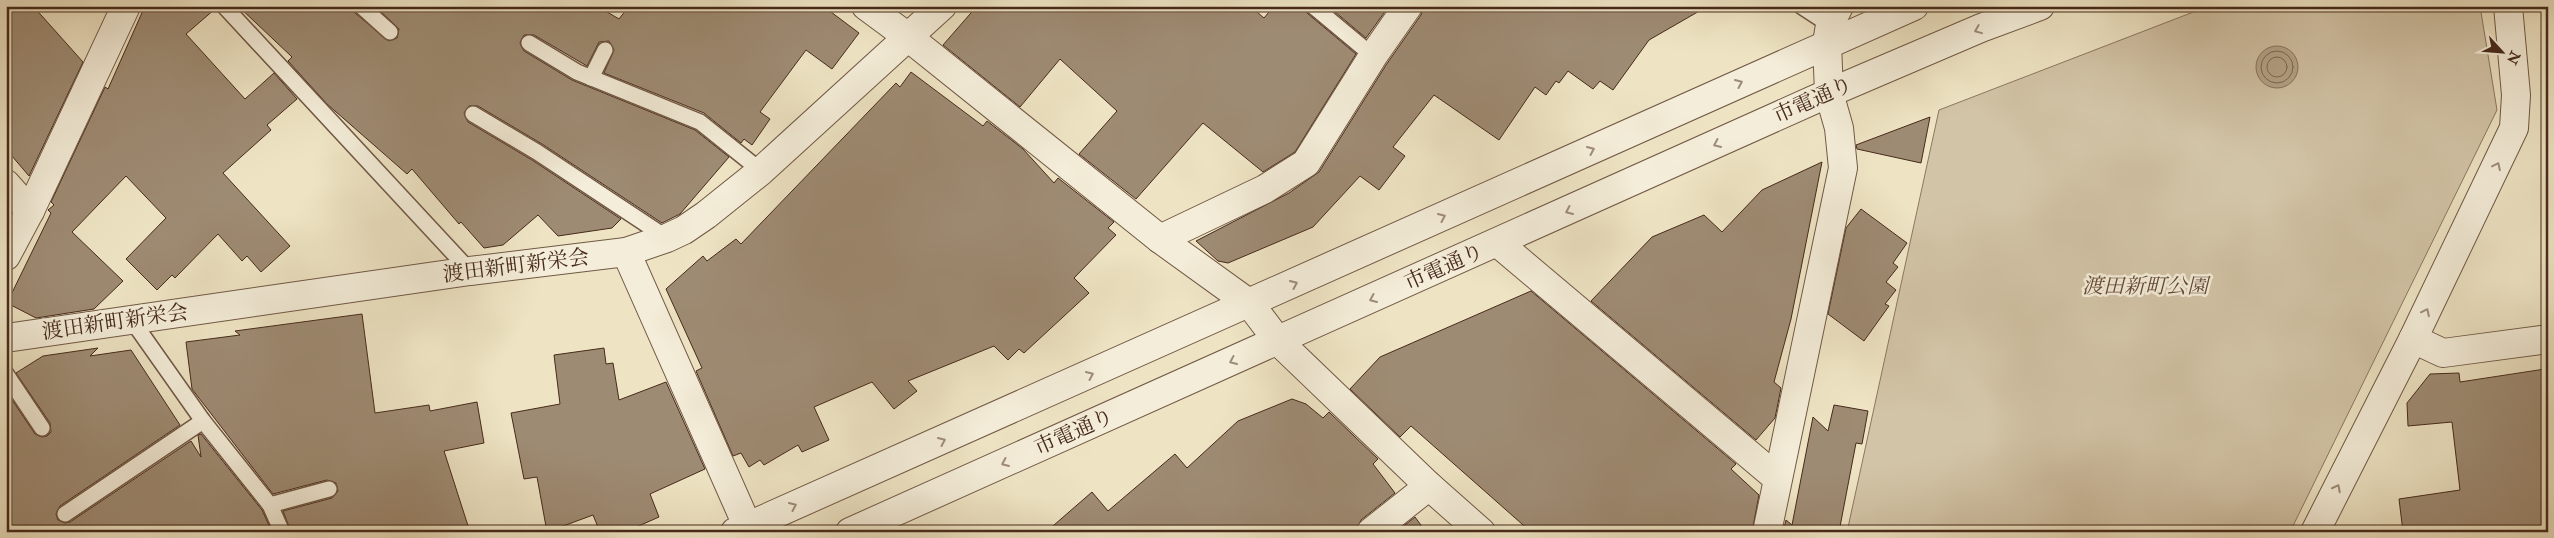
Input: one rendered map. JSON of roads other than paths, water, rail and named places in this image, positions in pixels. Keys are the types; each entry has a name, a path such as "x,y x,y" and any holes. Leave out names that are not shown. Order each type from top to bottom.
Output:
{"street":[{"path":"6,256 30,211 126,6"},
{"path":"866,6 1160,238 1250,304 1278,341 1429,486 1481,532"},
{"name":"渡田新町新栄会","path":"6,338 470,271 626,252 667,238 684,230 706,215 761,171 942,6"},
{"path":"1160,238 1265,189 1306,163 1373,56 1408,6"},
{"path":"626,252 745,530 1250,304 1832,25 1914,6"},
{"name":"市電通り","path":"850,532 1829,93 1981,28 2040,6"},
{"path":"2315,532 2413,339 2514,128 2516,95 2508,6"},
{"path":"1767,532 1843,168 1840,128 1829,93 1832,25"},
{"path":"6,184 30,211"},
{"path":"1498,243 1777,478"},
{"path":"2413,339 2443,354 2548,339"},
{"path":"1372,532 1429,486"}],"lane":[{"path":"224,6 470,271"},
{"path":"361,6 390,32"},
{"path":"1313,6 1373,56"},
{"path":"1801,6 1832,25"},
{"path":"529,43 577,72 700,122 761,171"},
{"path":"591,78 605,50"},
{"path":"473,114 537,152 667,238"},
{"path":"131,319 203,421 270,505 282,532"},
{"path":"6,374 42,428"},
{"path":"65,514 203,421"},
{"path":"270,505 329,489"}],"water":[{"path":"2281,46 2289,49 2295,55 2298,67 2295,79 2289,85 2273,88 2265,85 2259,79 2256,63 2259,55 2265,49"}],"park label":[{"name":"渡田新町公園","path":"2145,286"}]}
